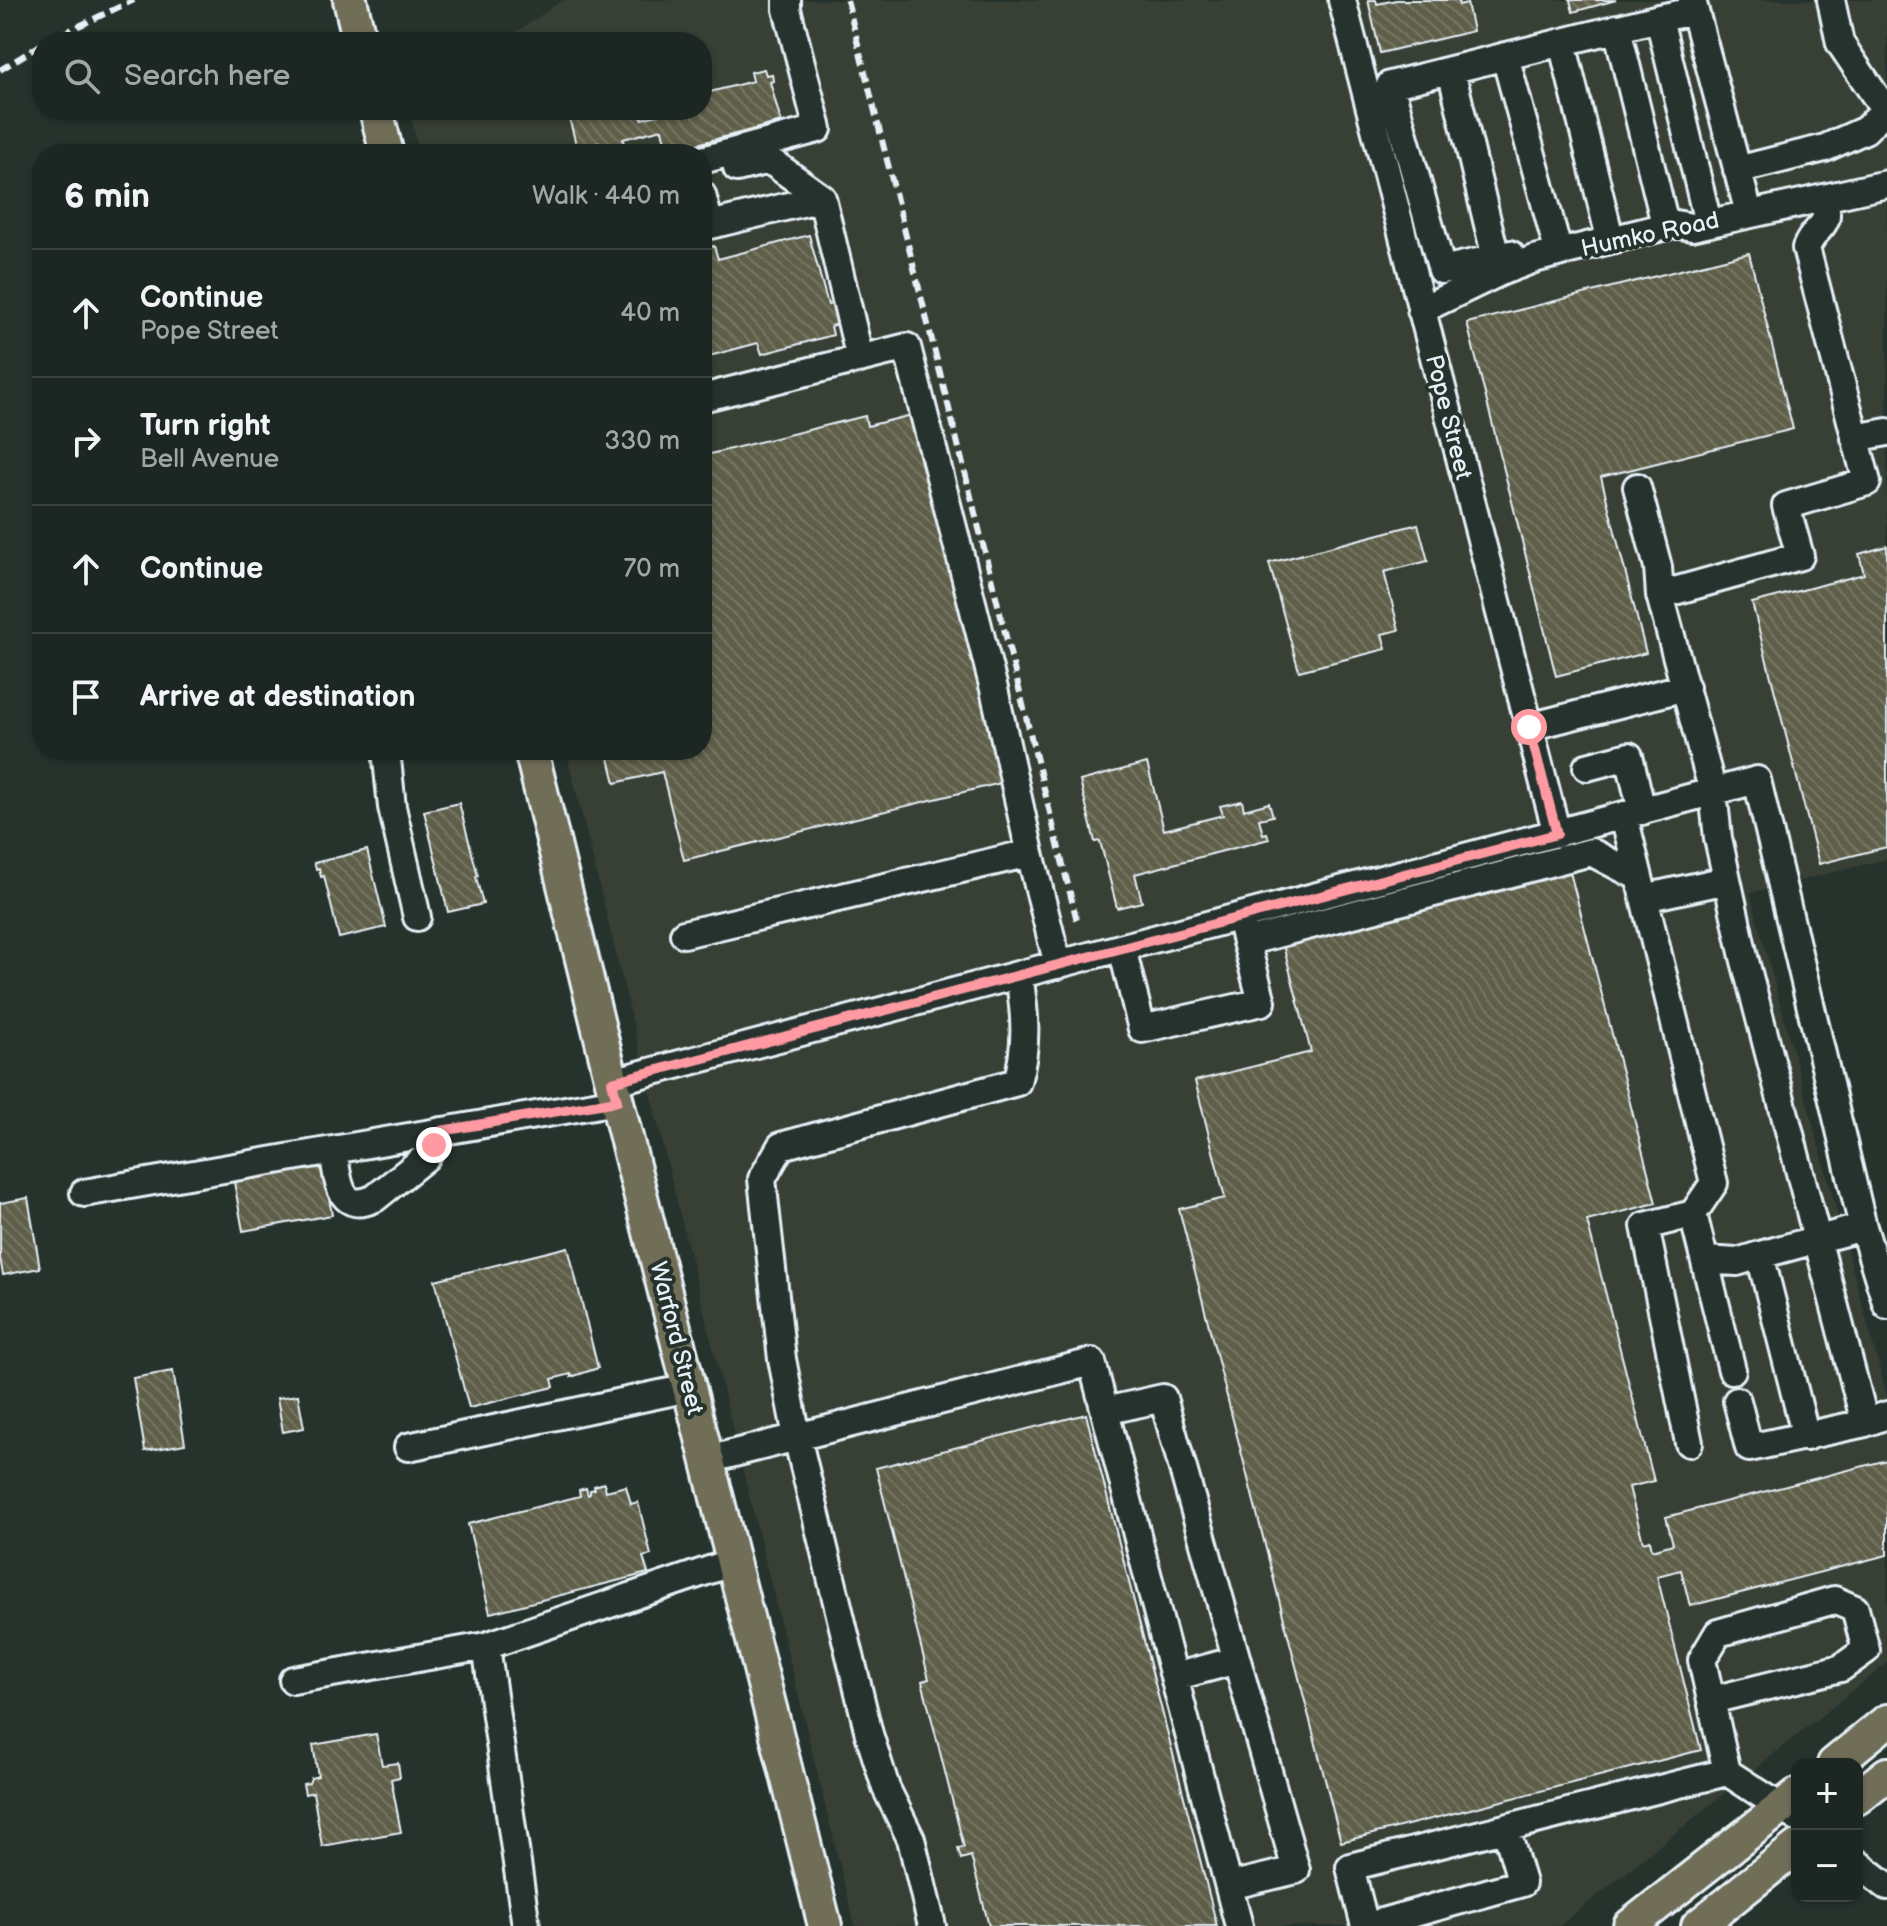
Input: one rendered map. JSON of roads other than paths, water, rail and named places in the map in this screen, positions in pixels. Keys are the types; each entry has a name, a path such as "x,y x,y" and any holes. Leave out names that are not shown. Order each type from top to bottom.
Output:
{"main road":[{"path":"350,0 358,32"},
{"path":"378,120 384,144"},
{"name":"Warford Street","path":"533,760 825,1926"},
{"path":"1841,1758 1887,1721"},
{"path":"1863,1793 1887,1774"},
{"path":"1630,1926 1791,1807"},
{"path":"1698,1926 1791,1852"}],"street":[{"path":"712,157 818,129 787,0"},
{"name":"Pope Street","path":"1342,0 1557,834"},
{"path":"1737,170 1825,148 1865,130 1886,109 1840,43 1831,0"},
{"path":"1659,18 1706,214 1663,216 1556,243 1498,265 1442,270 1390,85 1659,18 1694,6 1749,213"},
{"path":"1617,28 1663,216"},
{"path":"1562,42 1608,230"},
{"path":"1505,56 1556,243"},
{"path":"1451,70 1498,265"},
{"path":"712,174 769,160 822,198 860,359"},
{"name":"Humko Road","path":"1421,310 1498,265 1675,224 1692,227 1706,214 1749,213 1887,184"},
{"path":"712,225 822,198"},
{"path":"1660,595 1800,556 1786,506 1867,482 1806,248 1810,238 1824,226 1829,215 1824,198"},
{"path":"712,396 907,347 994,689 1058,965"},
{"path":"1855,438 1887,432"},
{"path":"1637,487 1658,567 1660,595 1713,792 1727,880 1816,1239 1876,1419 1749,1448 1737,1401"},
{"path":"1529,727 1686,687"},
{"path":"1587,767 1629,756 1642,887 1714,1183 1693,1214 1645,1226 1689,1443"},
{"path":"387,760 392,807 417,917"},
{"path":"1243,929 1557,834 1757,780 1863,1227 1887,1305"},
{"path":"84,1193 441,1131 614,1092 1122,948 1243,929 1591,852 1642,887 1727,880"},
{"path":"684,934 1030,853"},
{"path":"1122,948 1142,1029 1262,1002 1243,929"},
{"path":"932,1926 911,1839 886,1788 869,1734 797,1437 782,1359 762,1179 781,1146 1017,1082 1025,1056 1024,1004 1019,975"},
{"path":"333,1150 345,1198 350,1202 366,1202 426,1157 441,1131"},
{"path":"1693,1214 1732,1370"},
{"path":"1705,1260 1737,1262 1863,1227"},
{"path":"1760,1255 1806,1437"},
{"path":"707,1460 1092,1362 1239,1926"},
{"path":"408,1447 689,1388"},
{"path":"1105,1411 1163,1398 1296,1870 1229,1886"},
{"path":"293,1680 486,1646 733,1562"},
{"path":"1712,1700 1841,1668 1866,1650 1855,1609 1834,1600 1718,1633 1702,1660 1727,1772"},
{"path":"486,1646 526,1926"},
{"path":"1174,1677 1237,1660"},
{"path":"1506,1829 1522,1883 1367,1926 1350,1867 1727,1772 1791,1805"},
{"path":"1863,1868 1887,1886"}],"railway":[{"path":"66,32 134,0"},
{"path":"847,0 1078,925"},
{"path":"0,70 32,50"}]}
